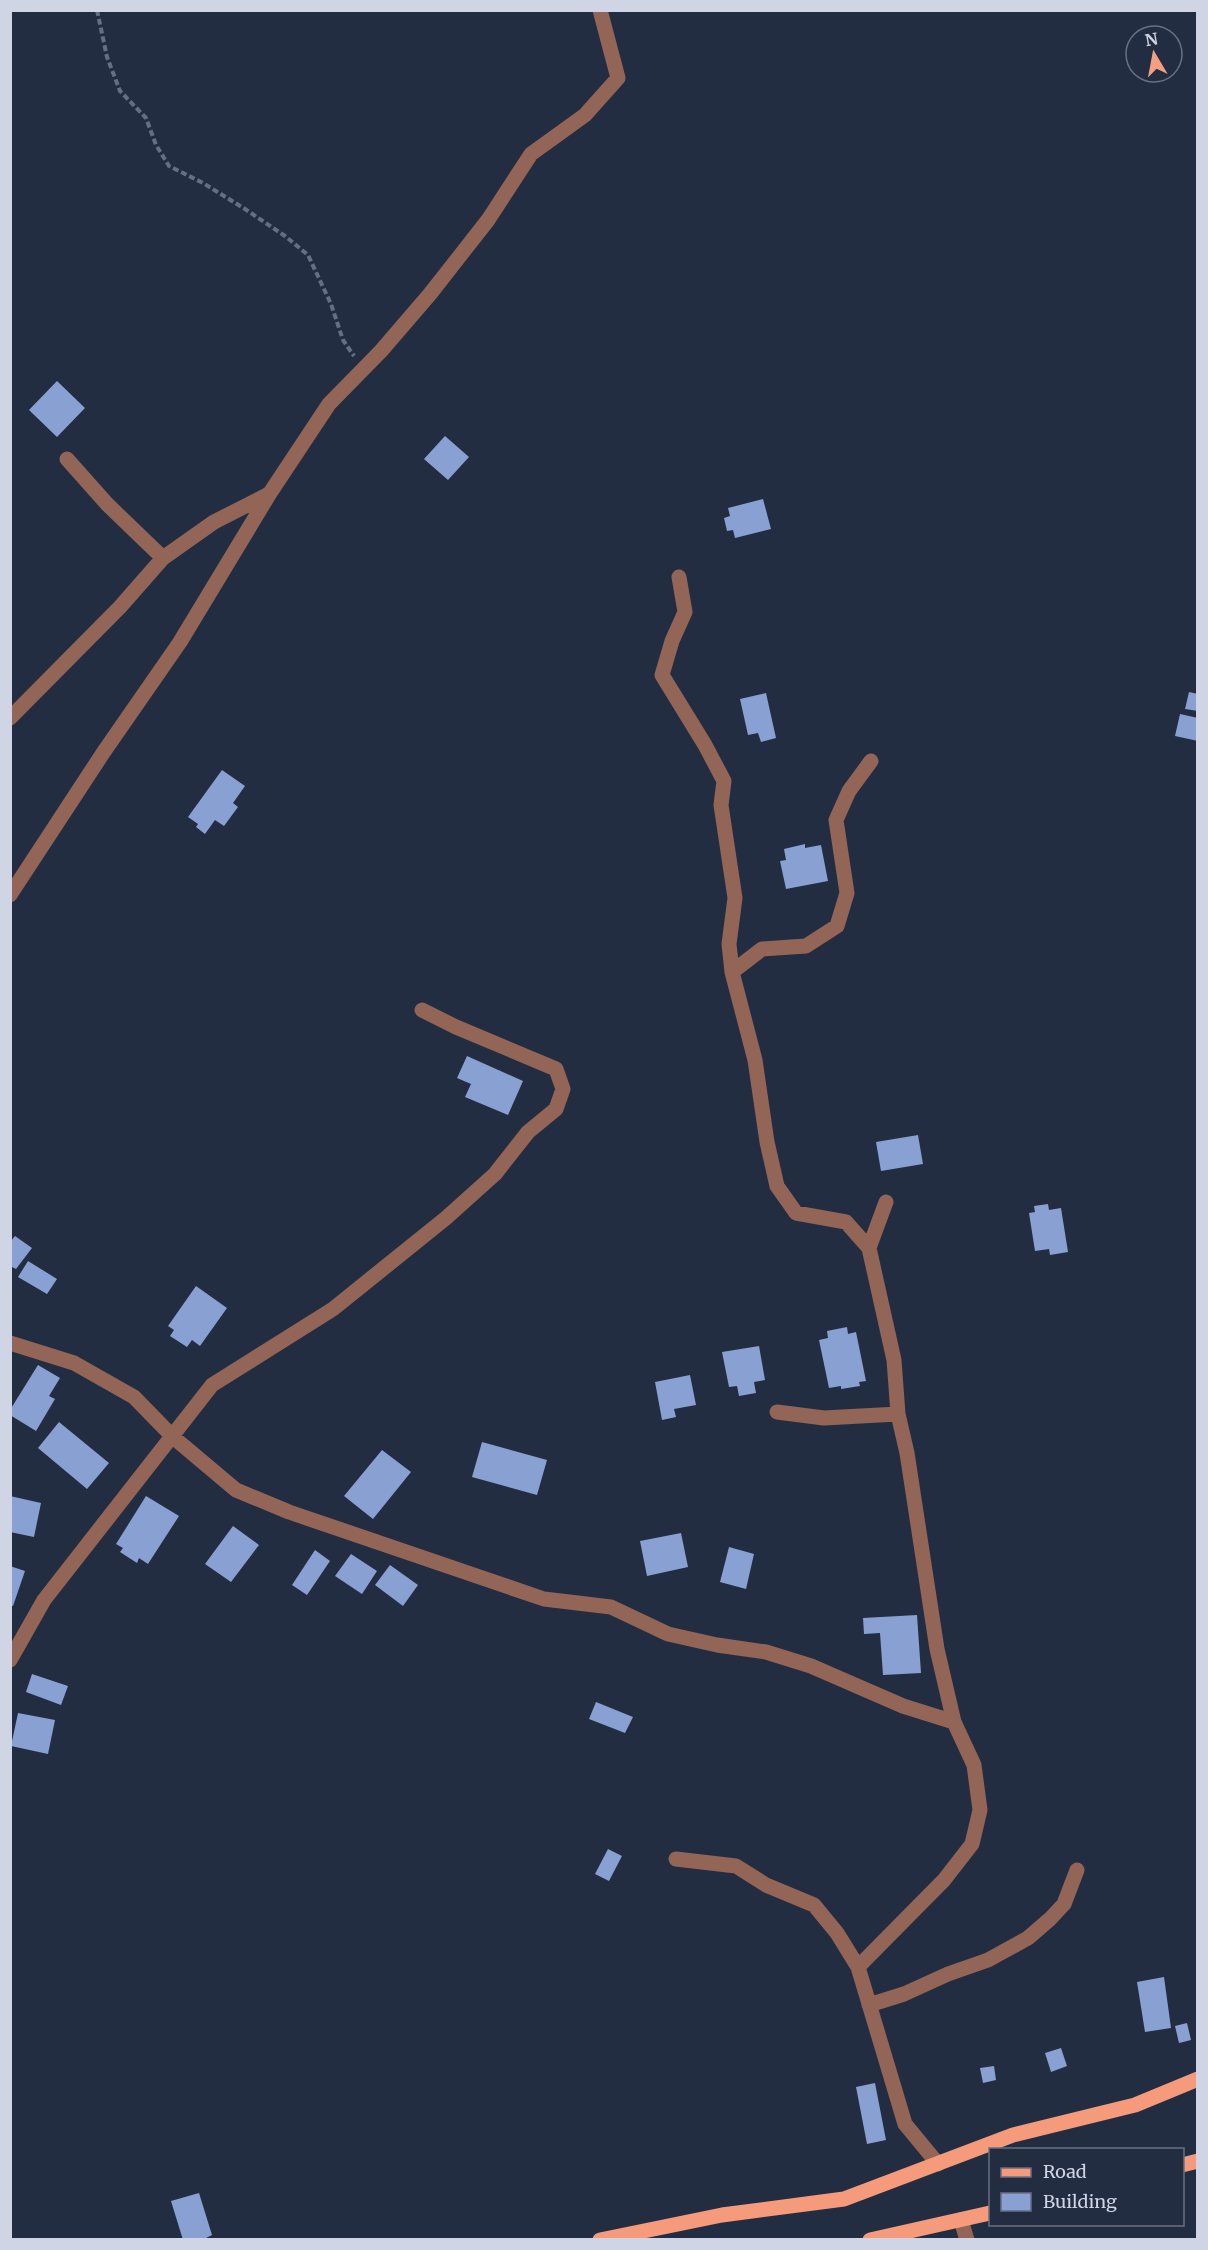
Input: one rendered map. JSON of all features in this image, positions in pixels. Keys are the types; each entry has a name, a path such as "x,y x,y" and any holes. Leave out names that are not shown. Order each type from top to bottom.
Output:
{"main road":[{"path":"600,2240 722,2215 844,2199 1013,2135 1135,2105 1197,2079"},
{"path":"870,2240 989,2213"}],"street":[{"path":"10,895 103,753 180,642 270,493 329,404 363,370 423,302 481,229 531,154 585,115 618,78 600,10"},
{"path":"67,459 107,504 163,558"},
{"path":"10,718 120,607 163,558 214,522 270,493"},
{"path":"679,577 685,612 672,641 662,675 724,781 721,805 735,898 729,944 732,972 755,1060 777,1186 796,1213 846,1222 869,1248 894,1359 898,1414 907,1453 937,1649 954,1722 974,1765 980,1810 972,1844 944,1880 858,1967"},
{"path":"732,972 762,949 806,946 837,926 847,893 836,820 849,791 870,761"},
{"path":"10,1660 44,1600 212,1385 333,1309 471,1196 495,1174 528,1132 556,1109 563,1089 556,1069 456,1027 422,1010"},
{"path":"869,1248 886,1202"},
{"path":"10,1343 74,1363 134,1397 173,1437 236,1490 288,1512 544,1599 611,1607 668,1634 717,1645 766,1652 812,1666 903,1706 954,1722"},
{"path":"777,1412 824,1418 898,1414"},
{"path":"676,1858 736,1866 766,1885 814,1905 837,1933 858,1967 905,2124 938,2164"},
{"path":"869,2005 904,1994 948,1974 988,1960 1028,1938 1050,1920 1064,1904 1077,1870"},
{"path":"961,2220 967,2240"}],"path":[{"path":"96,10 107,57 120,91 146,118 156,145 169,165 245,209 308,255 332,304 343,340 363,370"}],"building":[{"path":"57,381 85,408 57,437 29,410"},
{"path":"445,436 469,457 448,480 424,459"},
{"path":"763,499 771,529 735,538 733,530 727,531 724,518 730,516 728,508"},
{"path":"1189,692 1198,694 1198,711 1185,709"},
{"path":"766,693 776,738 761,742 758,733 748,735 740,699"},
{"path":"1180,714 1198,718 1198,741 1175,736"},
{"path":"222,770 245,786 233,803 238,807 224,826 215,820 205,834 196,827 198,824 188,817"},
{"path":"805,844 805,848 821,845 828,881 786,889 780,861 786,860 784,849"},
{"path":"467,1056 523,1081 508,1115 465,1097 471,1084 457,1078"},
{"path":"918,1135 923,1164 881,1171 876,1142"},
{"path":"1048,1204 1049,1210 1061,1208 1068,1252 1050,1255 1049,1249 1035,1251 1029,1213 1035,1212 1034,1206"},
{"path":"15,1236 32,1248 16,1269 10,1266 10,1242"},
{"path":"28,1261 57,1279 47,1294 18,1277"},
{"path":"196,1286 227,1308 200,1346 192,1340 187,1347 170,1336 174,1330 168,1326"},
{"path":"847,1327 848,1334 856,1332 866,1381 859,1382 860,1386 829,1388 819,1340 828,1338 827,1331"},
{"path":"759,1346 765,1380 754,1382 756,1393 739,1396 737,1386 729,1387 722,1352"},
{"path":"38,1365 60,1378 49,1396 55,1399 36,1431 10,1415 10,1410"},
{"path":"690,1375 696,1405 674,1409 676,1417 662,1420 655,1382"},
{"path":"59,1422 109,1463 87,1489 38,1448"},
{"path":"482,1442 547,1460 537,1495 472,1477"},
{"path":"382,1450 411,1472 373,1519 344,1496"},
{"path":"10,1496 41,1503 34,1537 10,1532"},
{"path":"146,1496 179,1516 148,1564 139,1558 137,1563 120,1552 123,1548 116,1544"},
{"path":"233,1526 259,1545 231,1582 205,1564"},
{"path":"681,1533 688,1567 647,1576 640,1541"},
{"path":"729,1547 754,1554 746,1589 720,1582"},
{"path":"315,1550 330,1561 307,1595 292,1585"},
{"path":"351,1554 377,1571 362,1594 335,1576"},
{"path":"390,1565 418,1585 403,1606 375,1585"},
{"path":"10,1566 25,1571 13,1606 10,1605"},
{"path":"917,1615 921,1673 883,1675 880,1633 864,1634 863,1618"},
{"path":"32,1674 68,1686 61,1705 26,1692"},
{"path":"596,1702 633,1717 625,1733 589,1719"},
{"path":"18,1713 55,1720 48,1754 11,1746"},
{"path":"608,1849 622,1856 609,1881 595,1874"},
{"path":"1164,1977 1171,2028 1145,2032 1137,1982"},
{"path":"1187,2023 1191,2040 1179,2043 1175,2026"},
{"path":"1061,2048 1067,2066 1051,2072 1045,2053"},
{"path":"994,2066 996,2080 983,2083 980,2068"},
{"path":"875,2083 886,2140 867,2144 856,2087"},
{"path":"199,2193 212,2235 202,2240 183,2240 171,2201"}]}
